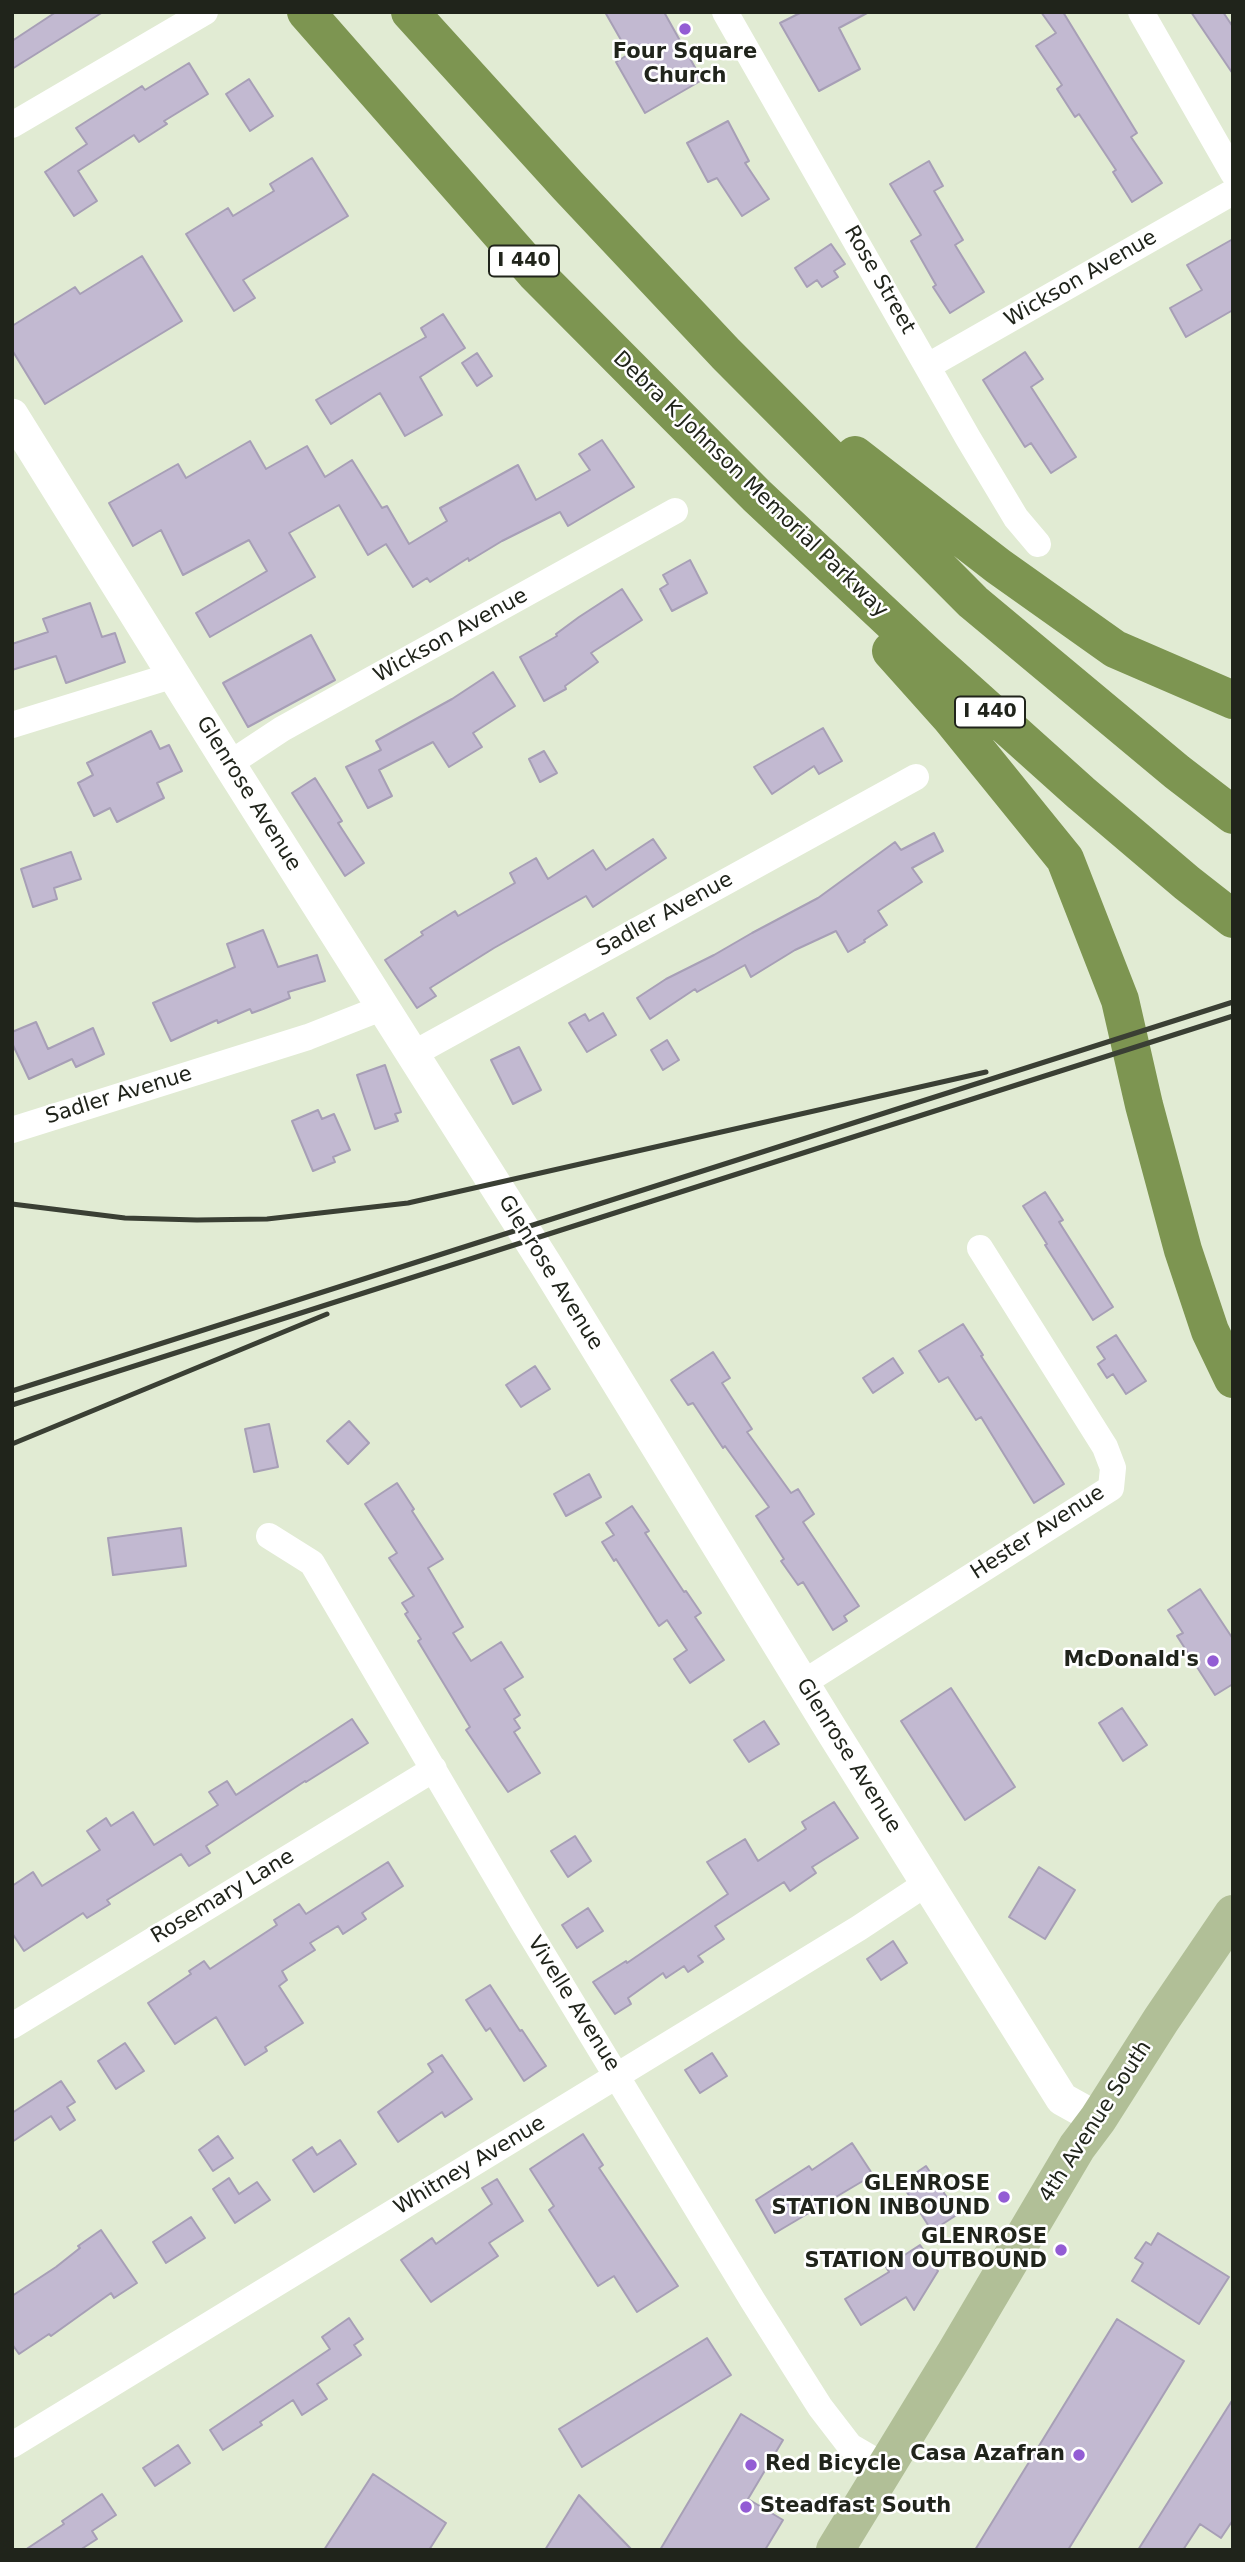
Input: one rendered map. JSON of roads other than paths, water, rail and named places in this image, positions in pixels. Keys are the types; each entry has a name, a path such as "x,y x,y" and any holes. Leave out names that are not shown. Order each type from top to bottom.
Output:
{"highway":[{"name":"Debra K Johnson Memorial Parkway","path":"306,12 535,273 757,495 926,654 1081,793 1187,884 1233,919"},
{"path":"410,12 726,354 972,602 1177,772 1233,814"},
{"path":"726,354 998,566 1115,649 1233,700"},
{"path":"757,495 950,717 1065,859 1121,1000 1144,1105 1183,1250 1210,1331 1233,1379"}],"main road":[{"name":"4th Avenue South","path":"835,2550 1077,2147 1233,1914"}],"street":[{"path":"12,125 205,12"},
{"name":"Rose Street","path":"725,12 968,438 1016,518 1038,544"},
{"path":"1141,12 1233,173"},
{"name":"Wickson Avenue","path":"928,366 1233,192"},
{"name":"Glenrose Avenue","path":"12,415 384,1007 1062,2099 1098,2119"},
{"name":"Wickson Avenue","path":"229,764 294,723 674,511"},
{"path":"12,725 174,675"},
{"name":"Sadler Avenue","path":"413,1054 916,777"},
{"name":"Sadler Avenue","path":"12,1130 308,1037 384,1007"},
{"name":"Hester Avenue","path":"803,1683 1111,1488 1113,1468 1105,1447 979,1248"},
{"name":"Vivelle Avenue","path":"269,1536 312,1563 523,1922 820,2407 850,2446 886,2468"},
{"name":"Rosemary Lane","path":"12,2026 434,1769"},
{"name":"Whitney Avenue","path":"12,2445 859,1928 927,1883"}],"railway":[{"path":"12,1391 1233,1002"},
{"path":"12,1405 1233,1016"},
{"path":"12,1204 125,1218 197,1220 267,1219 408,1203 986,1072"},
{"path":"12,1444 327,1314"}],"place":[{"name":"Four Square Church","path":"685,29"},
{"name":"McDonald's","path":"1213,1661"},
{"name":"GLENROSE STATION INBOUND","path":"1004,2197"},
{"name":"GLENROSE STATION OUTBOUND","path":"1061,2250"},
{"name":"Casa Azafran","path":"1079,2455"},
{"name":"Red Bicycle","path":"751,2465"},
{"name":"Steadfast South","path":"746,2507"}]}
